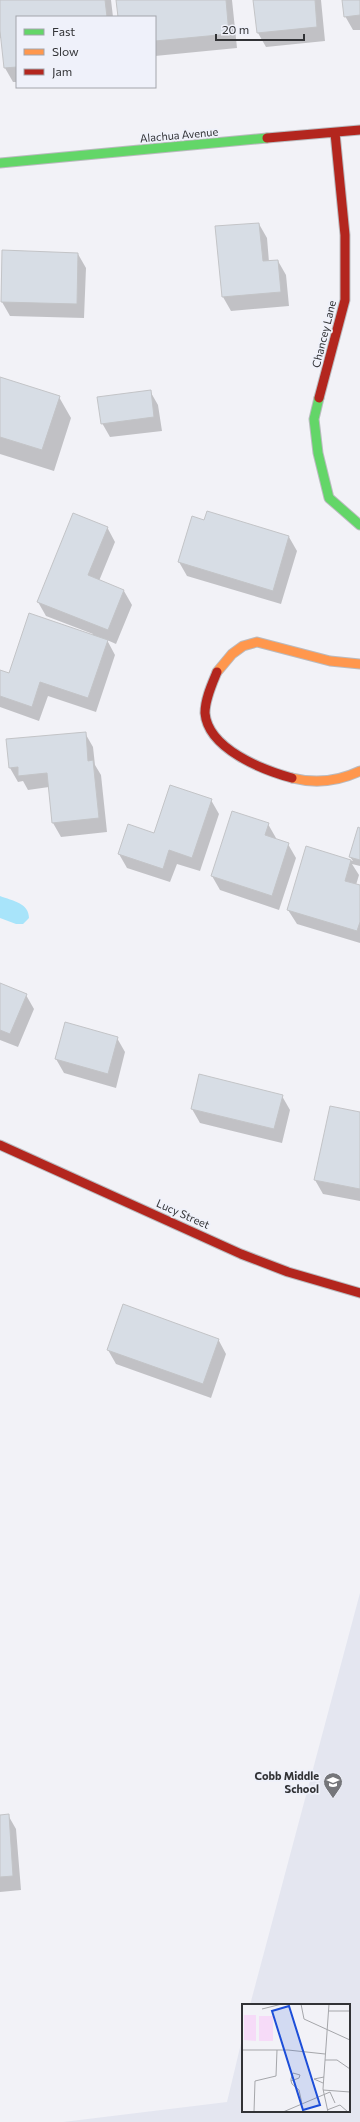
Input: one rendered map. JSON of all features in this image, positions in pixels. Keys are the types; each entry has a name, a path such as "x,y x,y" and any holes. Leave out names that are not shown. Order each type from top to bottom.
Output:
{"street":[{"name":"Alachua Avenue","path":"0,163 360,130"},
{"name":"Chancey Lane","path":"335,133 345,235 345,300 314,419 318,452 329,498 360,525"},
{"path":"360,664 341,665 258,642 234,651 219,667 209,695 205,717 215,738 240,757 264,770 301,781 333,782 352,777 360,771"},
{"name":"Lucy Street","path":"0,1145 241,1254 288,1272 360,1293"}],"shaded area":[{"name":"Cobb Middle School","path":"360,1593 360,2122 63,2122 227,2102 242,2039 242,2112 350,2112 350,2004 250,2004"}],"water":[{"path":"0,896 15,901 23,906 28,913 29,918 23,924 16,924 0,918"}],"building":[{"path":"0,0 105,0 107,16 16,16 16,67 4,68 0,31"},
{"path":"116,0 226,0 229,34 156,41 156,16 118,16"},
{"path":"253,0 315,0 317,27 257,33"},
{"path":"342,0 360,0 360,15 344,17"},
{"path":"259,223 263,261 278,260 281,292 222,297 215,226"},
{"path":"2,250 78,253 77,304 1,302"},
{"path":"0,377 60,396 42,450 0,437"},
{"path":"151,390 154,417 101,424 97,397"},
{"path":"207,511 289,536 273,591 178,562 192,516 204,520"},
{"path":"73,513 108,527 88,575 124,590 108,630 37,602"},
{"path":"29,613 108,640 88,698 40,682 32,707 0,696 0,670 9,673"},
{"path":"86,732 88,761 93,760 99,818 52,823 47,773 18,776 18,767 9,768 6,739"},
{"path":"170,785 212,799 192,858 169,850 163,869 118,854 128,824 154,833"},
{"path":"232,811 269,823 265,835 289,843 272,896 211,876"},
{"path":"358,827 360,828 360,860 349,857"},
{"path":"306,846 351,860 345,881 360,885 360,922 357,931 287,910"},
{"path":"0,983 27,994 10,1034 0,1030"},
{"path":"65,1022 118,1037 108,1074 55,1059"},
{"path":"199,1074 283,1095 274,1129 191,1109"},
{"path":"330,1106 360,1112 360,1189 314,1180"},
{"path":"123,1304 219,1339 203,1384 107,1350"},
{"path":"9,1814 13,1876 0,1877 0,1815"}],"traffic: fast":[{"path":"0,163 267,138"},
{"path":"319,398 314,419 318,453 329,498 360,525"}],"traffic: slow":[{"path":"217,672 232,654 243,646 257,642 330,661 360,664"},
{"path":"292,778 310,781 326,781 343,778 360,771"}],"traffic: jam":[{"path":"267,138 360,130"},
{"path":"319,398 345,300 345,235 335,133"},
{"path":"217,672 207,697 205,708 208,726 226,747 239,756 267,770 292,778"},
{"path":"0,1145 241,1254 288,1272 360,1293"}],"place":[{"name":"Cobb Middle School","path":"333,1799"}]}
